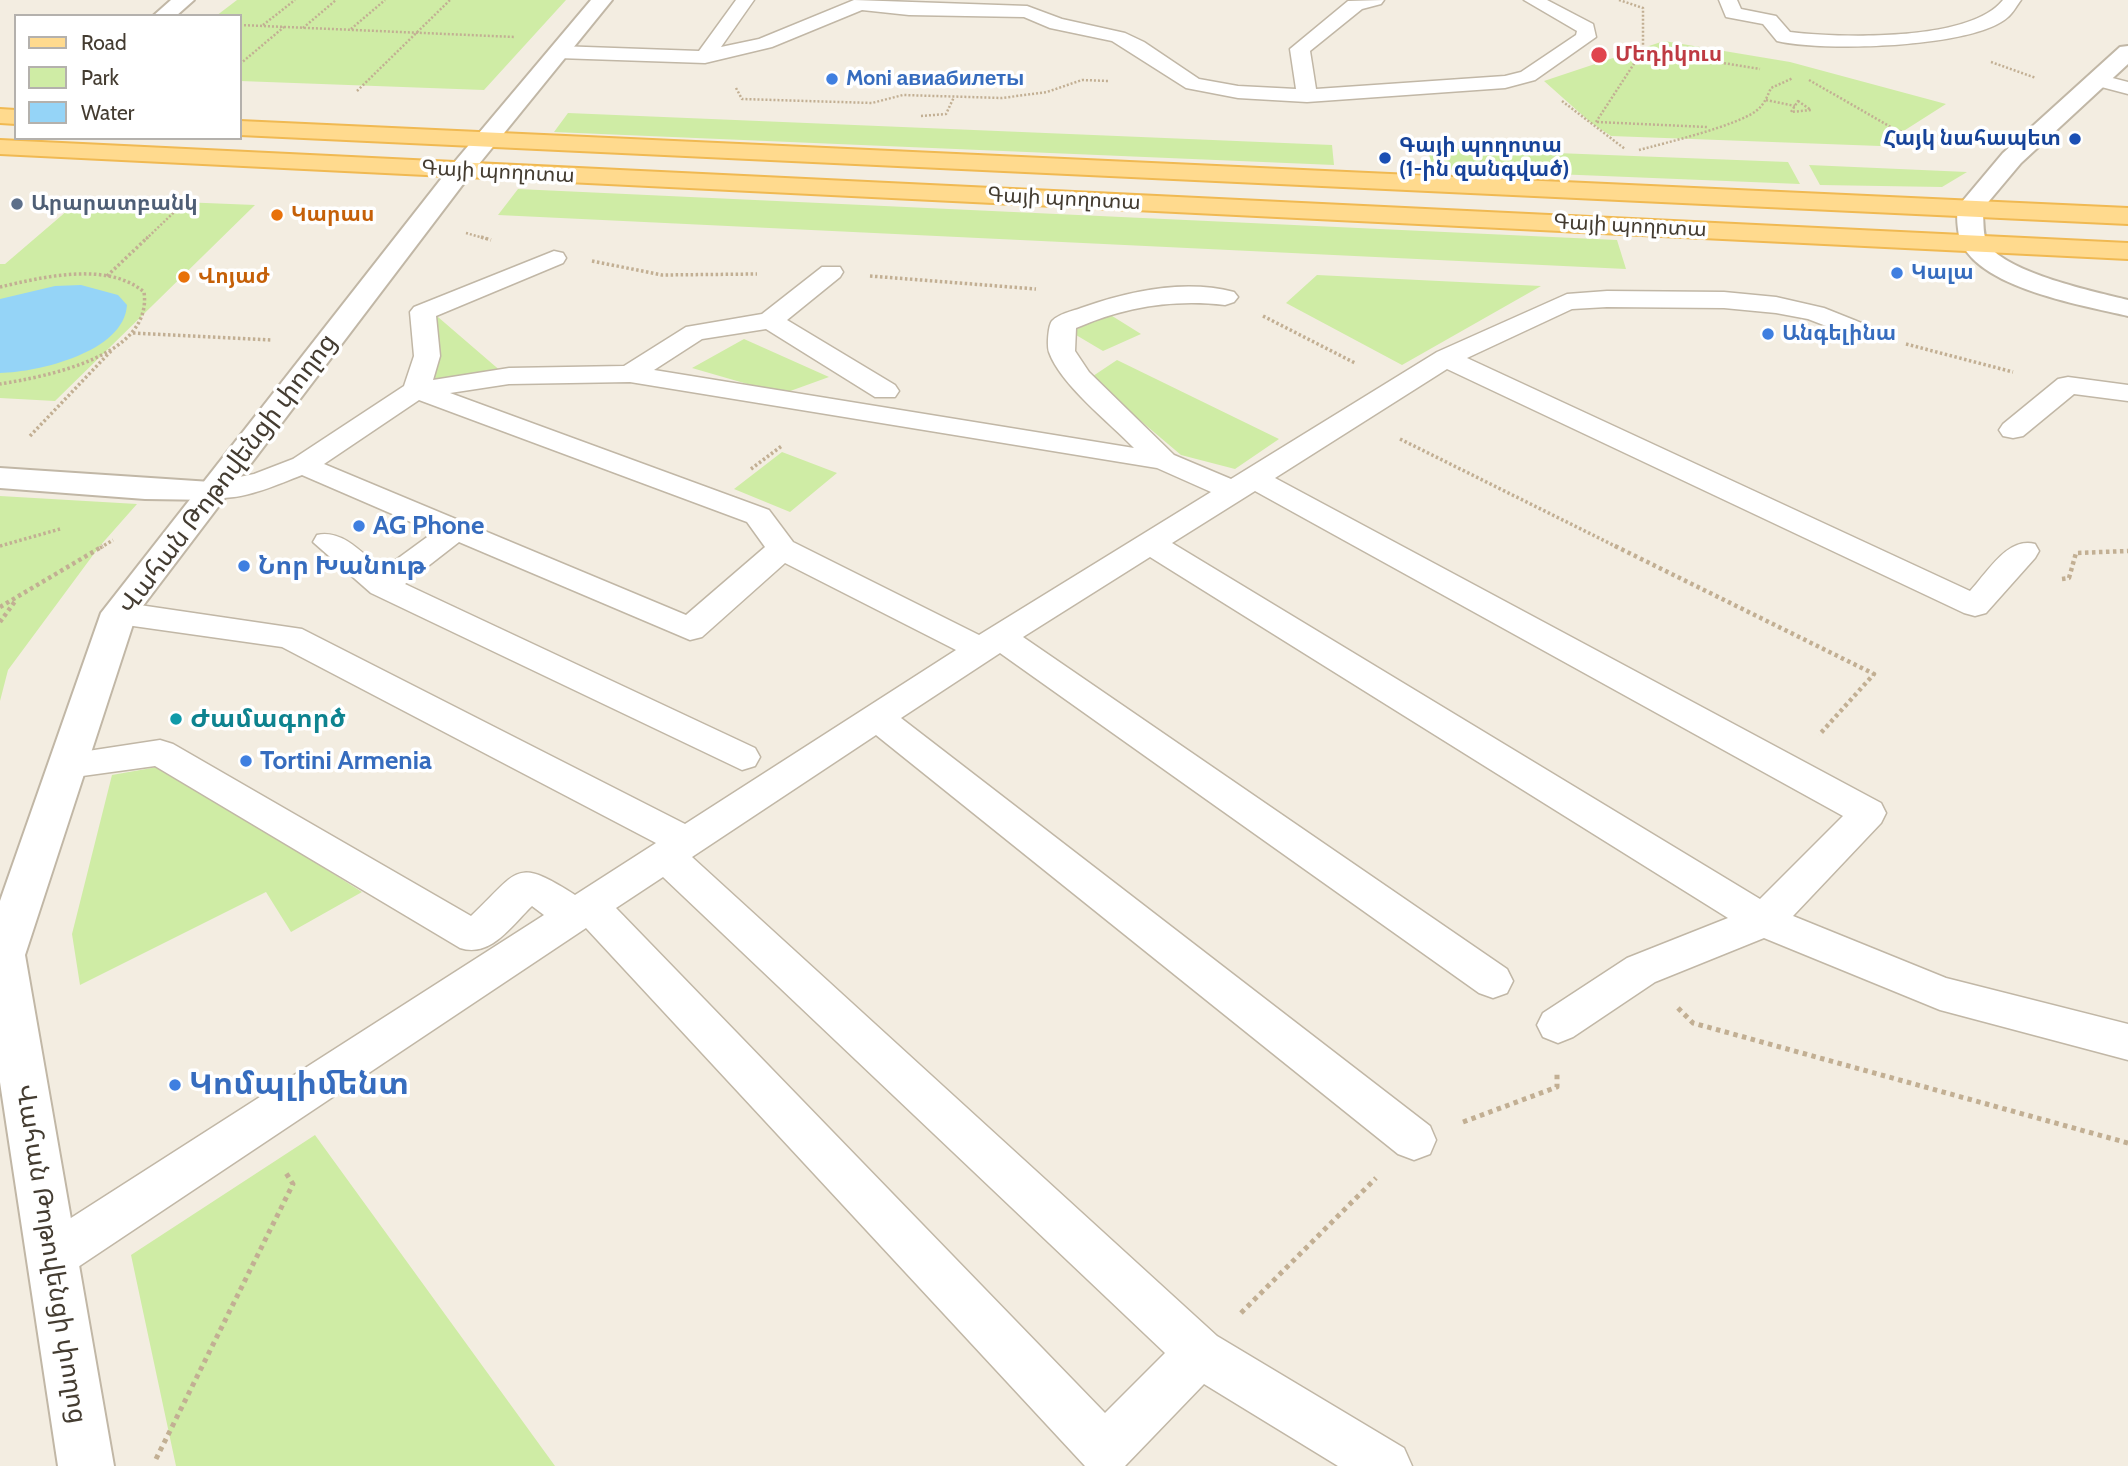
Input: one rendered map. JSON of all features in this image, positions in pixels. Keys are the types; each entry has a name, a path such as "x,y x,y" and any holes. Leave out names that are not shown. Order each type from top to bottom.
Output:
{"main road":[{"name":"Գայի պողոտա","path":"242,128 2128,216"},
{"name":"Գայի պողոտա","path":"0,147 2128,251"}],"street":[{"path":"166,14 184,0"},
{"name":"Վահան Թոթովենցի փողոց","path":"86,1466 4,955 119,613 485,139 602,0"},
{"path":"2128,52 2012,158 1970,208 1973,243 1998,267 2045,286 2128,308"},
{"path":"0,478 145,489 215,490"}],"lane":[{"path":"705,57 745,0"},
{"path":"1307,96 1300,49 1355,5 1375,0"},
{"path":"558,52 705,57 765,43 861,2 909,9 1028,6 1058,24 1118,37 1137,46 1193,84 1238,92 1307,96 1487,85 1528,76 1586,37 1586,28 1533,0"},
{"path":"1728,0 1733,13 1769,20 1784,37 1823,41 1944,33 1996,20 2011,6 2012,0"},
{"path":"2097,80 2128,88"},
{"path":"416,390 427,356 423,312 554,258"},
{"path":"630,374 695,332 770,321 831,272"},
{"path":"1164,461 1079,377 1062,351 1063,324 1097,309 1160,294 1200,293 1225,297"},
{"path":"52,1257 991,644 1446,358 1567,302 1608,299 1724,300 1776,305 1815,313 1865,333"},
{"path":"770,321 885,391"},
{"path":"1446,358 1975,606 2024,551"},
{"path":"215,490 261,481 303,465 416,390 509,376 630,374 1164,461 1245,485 1868,813 1764,922 1641,970 1558,1025"},
{"path":"2013,430 2068,385 2128,393"},
{"path":"416,390 758,516 782,549 991,644 1493,981"},
{"path":"303,465 690,629 782,549"},
{"path":"382,586 456,530"},
{"path":"328,542 382,586 742,757"},
{"path":"1151,544 1764,922 1940,993 2128,1042"},
{"path":"119,613 290,637 677,850 1200,1353 1386,1466"},
{"path":"877,719 1414,1140"},
{"path":"68,765 160,753 474,937 529,885 582,911 1114,1458 1200,1353"}],"path":[{"path":"262,26 295,0"},
{"path":"303,27 336,0"},
{"path":"350,30 385,0"},
{"path":"357,92 450,0"},
{"path":"1596,122 1643,50 1643,8 1619,0"},
{"path":"242,25 489,36"},
{"path":"242,62 284,27"},
{"path":"1643,50 1761,69"},
{"path":"705,57 731,72 742,99 872,103 903,95 1002,97 1047,92 1082,80 1193,84"},
{"path":"1787,73 1801,75 1896,130 1950,145"},
{"path":"1639,150 1687,137 1708,127 1755,112 1766,100 1771,88 1801,75"},
{"path":"1528,76 1625,149"},
{"path":"910,117 946,114 954,96"},
{"path":"1766,100 1796,106"},
{"path":"1798,101 1806,103 1811,110 1791,112 1796,106 1798,101"},
{"path":"1590,122 1708,127"},
{"path":"107,276 196,191"},
{"path":"0,287 58,275 107,276 131,283 146,300 142,321 132,333 116,345 47,418"},
{"path":"1225,297 1401,387"},
{"path":"132,333 282,341"},
{"path":"1865,333 2068,385"},
{"path":"0,384 75,366 116,345"},
{"path":"1354,416 1874,674 1788,769"},
{"path":"0,607 119,537"},
{"path":"0,622 18,596"},
{"path":"1641,970 1693,1023 2128,1143"},
{"path":"156,1459 293,1184 256,1124"}],"green space":[{"path":"237,0 566,0 484,90 242,81 242,14 219,14"},
{"path":"1664,41 1790,62 1946,104 1880,146 1611,136 1590,122 1544,81"},
{"path":"568,113 1332,145 1334,165 554,132"},
{"path":"1428,148 1788,162 1800,184 1432,169"},
{"path":"1809,165 1967,172 1942,187 1820,185"},
{"path":"518,189 1617,240 1626,269 498,215"},
{"path":"82,198 255,205 55,401 0,398 0,264 5,264"},
{"path":"1317,275 1541,286 1402,365 1286,303"},
{"path":"429,313 438,317 503,373 431,381"},
{"path":"1109,314 1141,334 1103,351 1071,332"},
{"path":"744,339 829,377 782,394 692,368"},
{"path":"1117,360 1279,439 1235,469 1181,455 1090,378"},
{"path":"782,452 837,473 790,512 734,489"},
{"path":"0,496 137,504 99,547 8,670 0,701"},
{"path":"163,766 362,892 291,932 266,892 80,985 72,934 112,775"},
{"path":"315,1135 555,1466 176,1466 131,1255"}],"water":[{"path":"81,285 118,295 127,305 122,321 111,335 96,347 57,363 36,369 0,373 0,299 55,286"}],"place":[{"name":"Մեդիկուս","path":"1599,55"},
{"name":"Moni авиабилеты","path":"832,79"},
{"name":"Հայկ նահապետ","path":"2075,139"},
{"name":"Գայի պողոտա (1-ին զանգված)","path":"1385,158"},
{"name":"Արարատբանկ","path":"17,204"},
{"name":"Կարաս","path":"277,215"},
{"name":"Կալա","path":"1897,273"},
{"name":"Վոյաժ","path":"184,277"},
{"name":"Անգելինա","path":"1768,334"},
{"name":"AG Phone","path":"359,526"},
{"name":"Նոր Խանութ","path":"244,566"},
{"name":"Ժամագործ","path":"176,719"},
{"name":"Tortini Armenia","path":"246,761"},
{"name":"Կոմպլիմենտ","path":"175,1085"}]}
